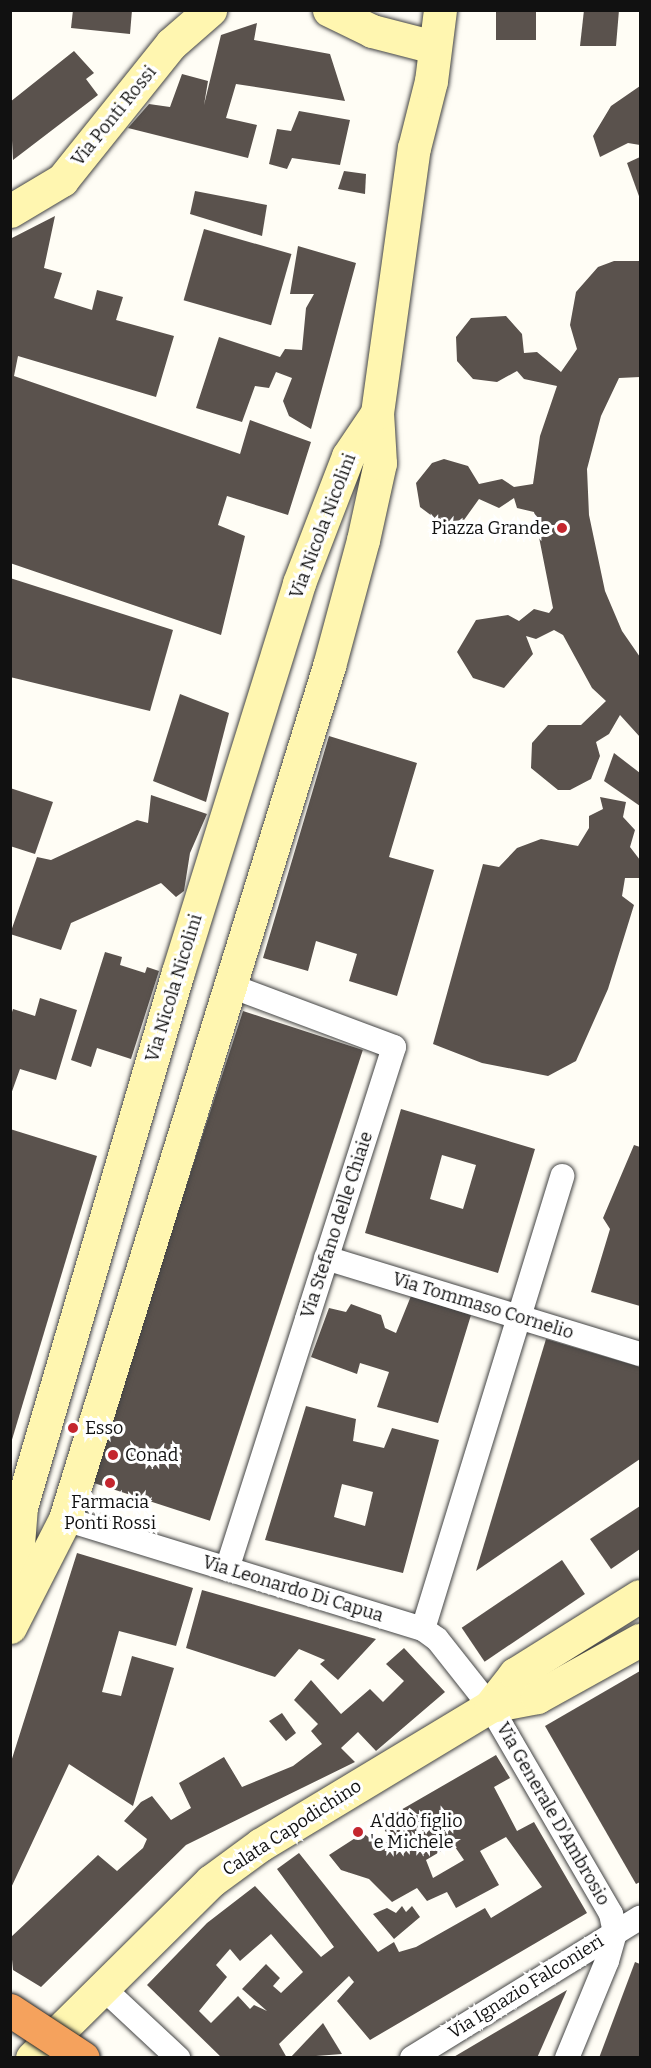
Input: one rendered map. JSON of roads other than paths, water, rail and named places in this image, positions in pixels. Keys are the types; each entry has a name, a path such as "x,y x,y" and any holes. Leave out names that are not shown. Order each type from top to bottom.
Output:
{"highway":[{"path":"10,2010 82,2058"}],"street":[{"name":"Via Ponti Rossi","path":"10,211 62,180 171,44 210,10"},
{"path":"329,10 372,31 434,47"},
{"path":"377,413 414,148 440,10"},
{"name":"Via Nicola Nicolini","path":"11,1625 16,1505 299,584 312,561 348,456 377,413"},
{"name":"Via Nicola Nicolini","path":"11,1625 65,1519 231,986 350,583 380,463 377,413"},
{"path":"312,561 321,553 339,554 349,568 350,583"},
{"name":"Via Stefano delle Chiaie","path":"227,1569 394,1047 231,986"},
{"path":"423,1629 562,1176"},
{"name":"Via Tommaso Cornelio","path":"326,1258 640,1354"},
{"path":"16,1505 65,1519"},
{"name":"Via Leonardo Di Capua","path":"65,1519 423,1629 465,1670 490,1706"},
{"name":"Calata Capodichino","path":"35,2056 219,1875 490,1706 515,1674 640,1596"},
{"name":"Calata Capodichino","path":"490,1706 537,1697 640,1640"},
{"name":"Via Generale D'Ambrosio","path":"490,1706 602,1895 615,1933"},
{"name":"Via Ignazio Falconieri","path":"412,2058 640,1917"},
{"path":"567,2058 615,1933"},
{"path":"103,1988 177,2058"}],"place":[{"name":"Piazza Grande","path":"562,528"},
{"name":"Esso","path":"73,1428"},
{"name":"Conad","path":"113,1455"},
{"name":"Farmacia Ponti Rossi","path":"110,1483"},
{"name":"A'ddò figlio 'e Michele","path":"358,1832"}]}
